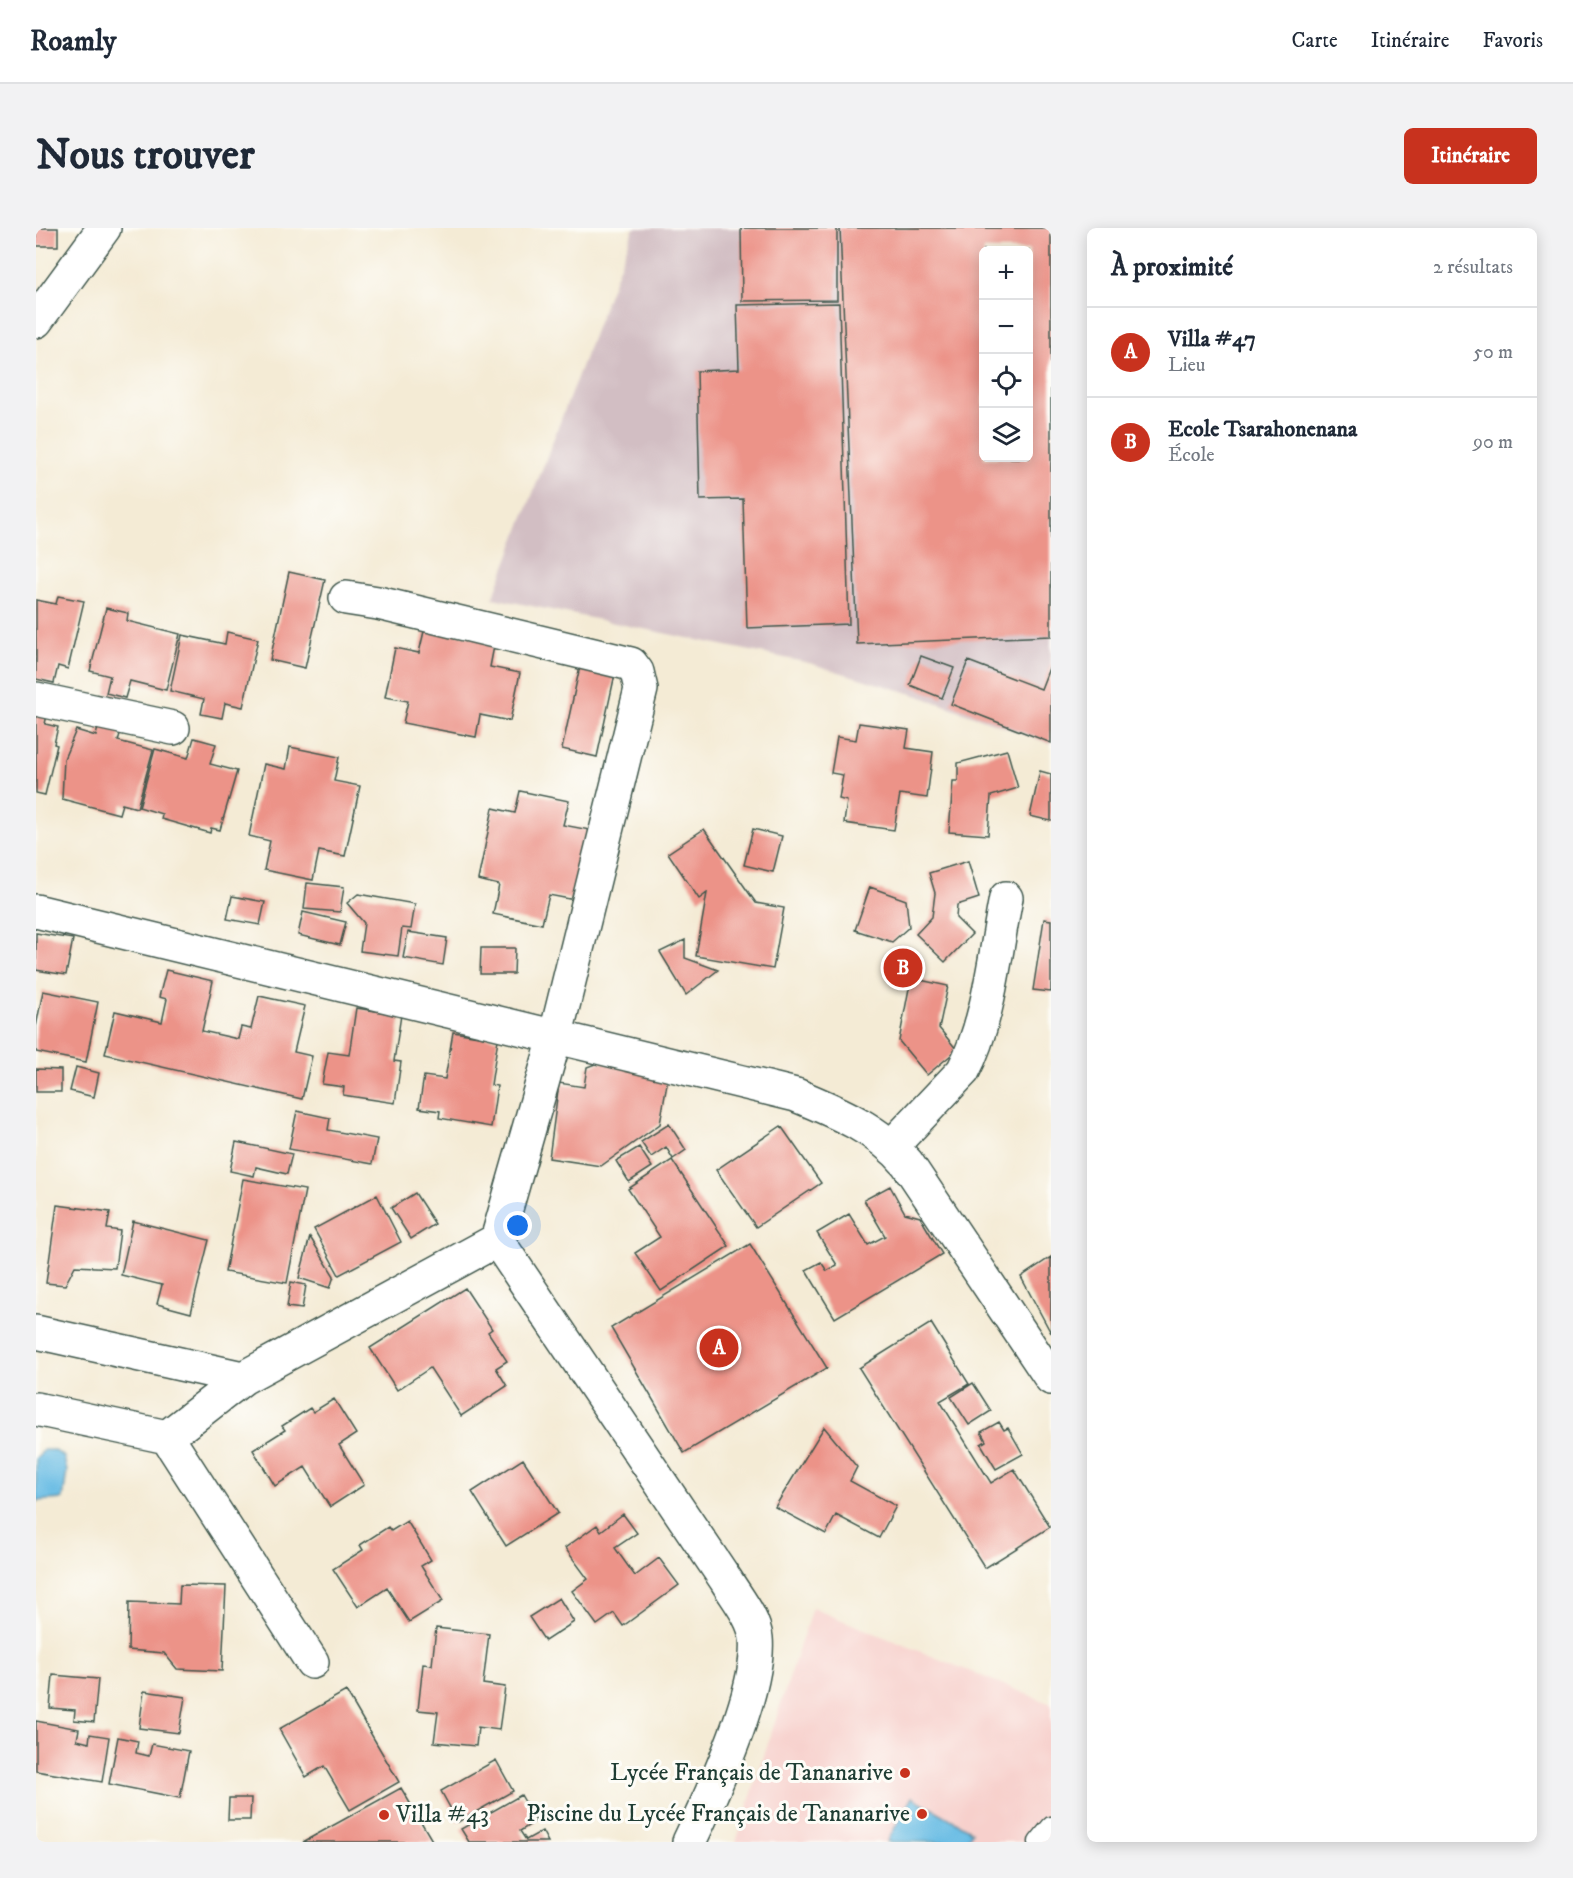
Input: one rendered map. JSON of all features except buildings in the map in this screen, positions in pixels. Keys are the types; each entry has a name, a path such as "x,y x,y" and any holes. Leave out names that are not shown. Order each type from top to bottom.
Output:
{"street":[{"path":"36,321 104,228"},
{"path":"167,1437 243,1378 497,1240 555,1038 640,698 641,689 637,672 631,664 378,603 346,598"},
{"path":"36,699 173,728"},
{"path":"892,1146 963,1071 970,1057 979,1031 1006,898"},
{"path":"36,911 796,1095 837,1112 892,1146 1051,1378"},
{"path":"497,1240 726,1580 756,1637 749,1690 714,1788 689,1842"},
{"path":"36,1332 243,1378"},
{"path":"36,1409 167,1437 312,1662"}],"lane":[{"path":"1038,1842 1051,1826"}],"shaded area":[{"path":"634,228 1051,228 1051,744 919,696 809,663 493,598"},
{"name":"Lycée Français de Tananarive","path":"812,1608 1051,1704 1051,1842 736,1842"}],"water":[{"path":"44,1450 54,1450 64,1457 67,1471 63,1499 36,1501 36,1458"},
{"name":"Piscine du Lycée Français de Tananarive","path":"912,1797 972,1831 966,1842 887,1842"}],"place":[{"name":"Ecole Tsarahonenana","path":"903,968"},
{"name":"Villa #47","path":"719,1348"},
{"name":"Lycée Français de Tananarive","path":"905,1773"},
{"name":"Piscine du Lycée Français de Tananarive","path":"922,1814"},
{"name":"Villa #43","path":"384,1815"}]}
